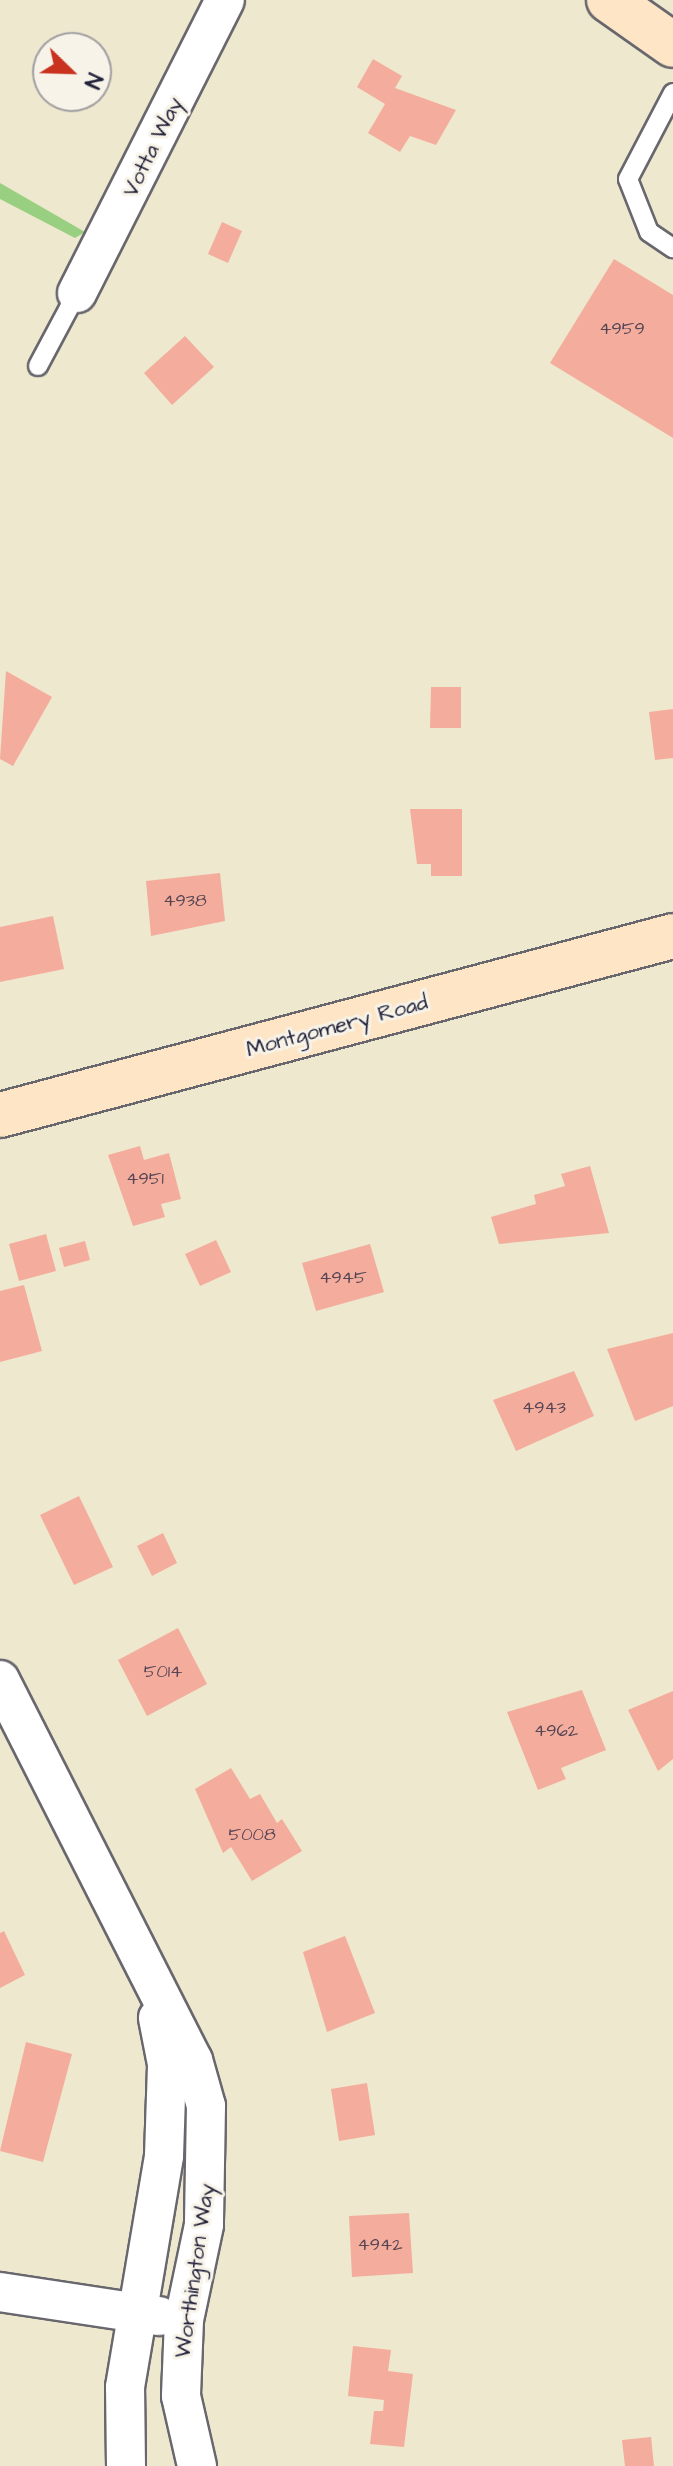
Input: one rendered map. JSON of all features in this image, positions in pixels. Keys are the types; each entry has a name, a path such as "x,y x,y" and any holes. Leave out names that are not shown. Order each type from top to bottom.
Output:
{"main road":[{"path":"609,0 672,43"},
{"name":"Montgomery Road","path":"0,1115 673,936"}],"street":[{"name":"Votta Way","path":"77,293 225,0"},
{"name":"Worthington Way","path":"0,1680 154,1992 193,2060 206,2106 204,2225 184,2320 181,2396 197,2466"},
{"name":"Worthington Way","path":"126,2466 125,2387 135,2313 158,2222 167,2101 154,1992"},
{"path":"0,2292 184,2320"}],"lane":[{"path":"673,93 628,179 649,232 673,248"},
{"path":"38,366 77,293"}],"green space":[{"path":"0,183 85,232 75,238 0,199"}],"building":[{"path":"373,59 402,76 395,88 456,110 436,145 410,136 400,152 368,133 385,104 357,87"},
{"path":"222,222 242,231 228,263 208,254"},
{"path":"614,259 673,295 673,438 550,363"},
{"path":"185,336 214,367 172,405 144,373"},
{"path":"6,671 52,697 13,766 0,759"},
{"path":"431,687 461,687 461,728 430,728"},
{"path":"673,709 673,758 655,760 649,712"},
{"path":"410,809 462,809 462,876 431,876 431,864 417,864"},
{"path":"220,873 225,921 151,936 146,881"},
{"path":"53,916 64,969 0,982 0,927"},
{"path":"140,1146 144,1160 169,1153 181,1199 161,1204 165,1217 133,1226 108,1155"},
{"path":"590,1166 609,1233 499,1244 491,1217 536,1204 534,1195 565,1186 561,1174"},
{"path":"46,1234 56,1271 19,1281 9,1244"},
{"path":"216,1240 231,1272 200,1286 185,1254"},
{"path":"85,1241 90,1260 64,1267 59,1248"},
{"path":"370,1244 384,1292 316,1311 302,1263"},
{"path":"24,1285 42,1351 0,1362 0,1291"},
{"path":"673,1333 673,1406 635,1421 607,1349"},
{"path":"574,1371 594,1416 516,1451 493,1400"},
{"path":"79,1496 113,1567 74,1585 40,1515"},
{"path":"163,1533 177,1563 152,1576 137,1546"},
{"path":"178,1628 207,1684 147,1716 118,1660"},
{"path":"582,1690 606,1750 561,1768 566,1779 538,1790 507,1712"},
{"path":"673,1691 673,1759 658,1771 628,1710"},
{"path":"231,1768 250,1799 260,1794 277,1823 282,1819 302,1851 252,1881 231,1847 223,1853 195,1789"},
{"path":"4,1931 25,1975 0,1988 0,1933"},
{"path":"345,1936 375,2013 327,2032 303,1952"},
{"path":"26,2042 72,2054 43,2162 0,2151"},
{"path":"367,2083 375,2135 339,2141 331,2089"},
{"path":"409,2213 413,2273 352,2277 349,2216"},
{"path":"353,2346 391,2350 388,2371 413,2374 404,2447 370,2444 374,2411 383,2411 384,2400 348,2396"},
{"path":"651,2437 654,2466 625,2466 622,2440"}]}
